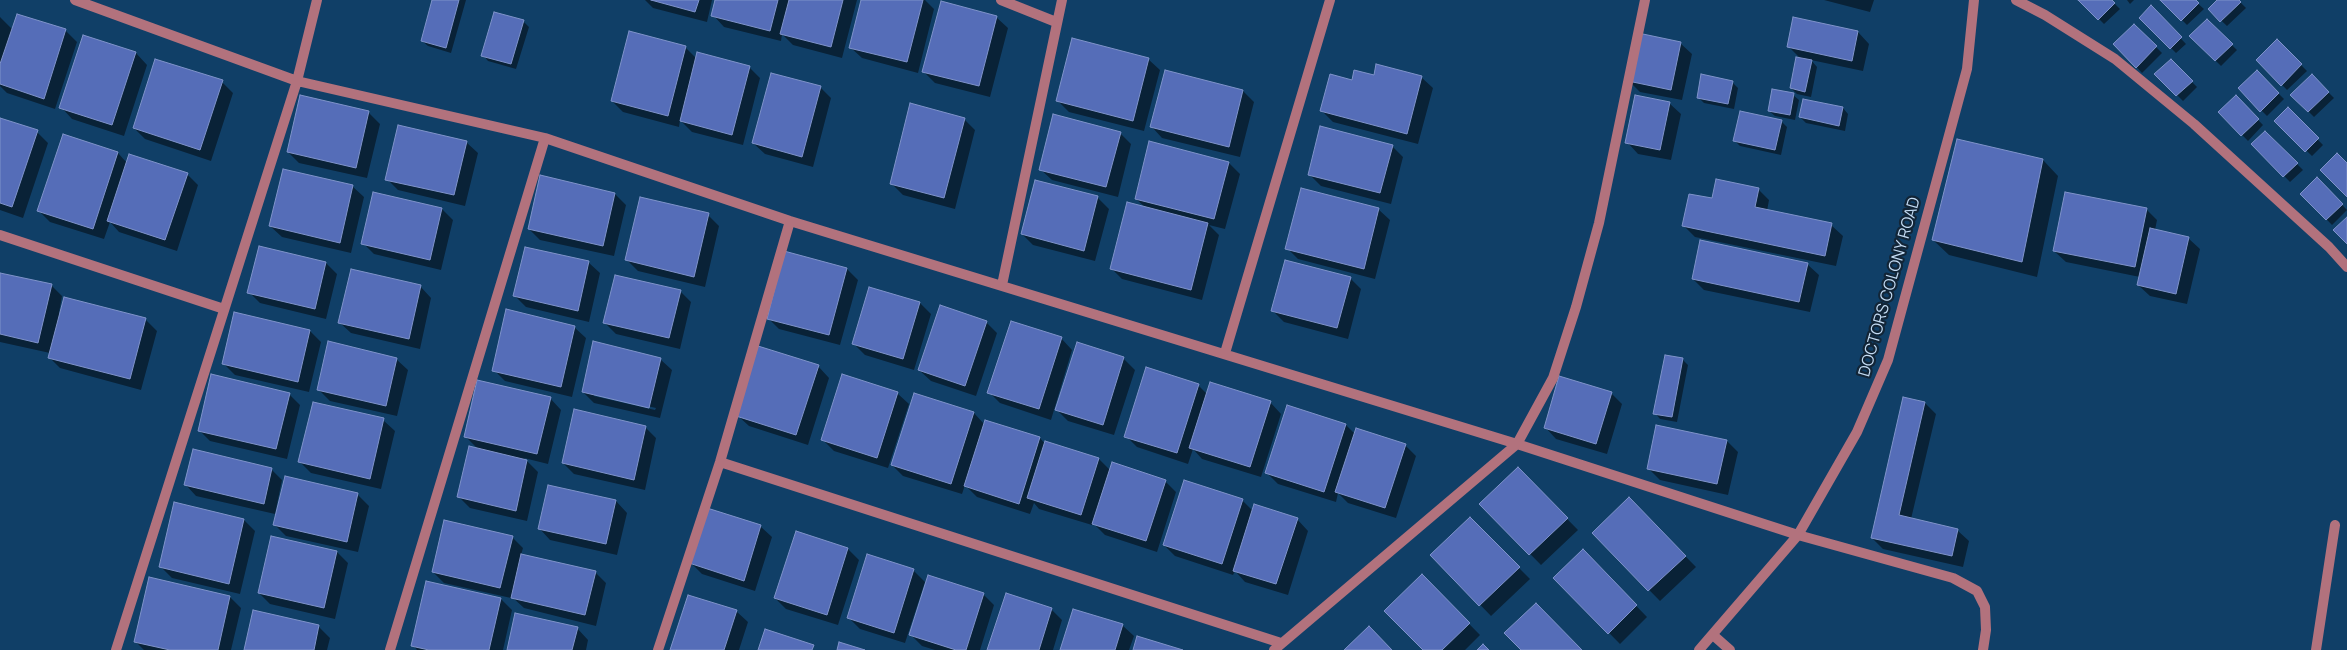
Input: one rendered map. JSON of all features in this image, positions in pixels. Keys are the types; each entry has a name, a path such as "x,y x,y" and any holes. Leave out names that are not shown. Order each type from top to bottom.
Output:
{"street":[{"path":"75,0 297,81 544,138 790,221 1517,444 1798,535 1953,578 1977,591 1985,607 1986,630 1983,650"},
{"path":"116,650 297,81 317,0"},
{"path":"1001,0 1056,22"},
{"path":"1002,285 1062,0"},
{"path":"1225,354 1330,0"},
{"path":"720,462 1278,646 1517,444 1553,378 1576,307 1598,223 1646,0"},
{"name":"DOCTORS COLONY ROAD","path":"1698,650 1798,535 1858,432 1888,360 1967,69 1974,0"},
{"path":"2016,0 2045,14 2114,59 2194,124 2329,247 2347,267"},
{"path":"390,650 544,138"},
{"path":"658,650 720,462 790,221"},
{"path":"0,234 224,308"},
{"path":"2316,650 2335,525"},
{"path":"1713,635 1730,650"}],"building":[{"path":"432,0 459,0 446,48 421,41"},
{"path":"651,0 699,0 695,12"},
{"path":"715,0 778,0 770,31 711,16"},
{"path":"789,0 843,0 831,47 780,34"},
{"path":"861,0 923,0 907,62 849,48"},
{"path":"2078,0 2112,0 2115,3 2098,20"},
{"path":"2160,0 2196,0 2199,3 2181,21"},
{"path":"2217,0 2239,0 2241,2 2220,22 2208,9"},
{"path":"941,1 997,16 979,86 922,72"},
{"path":"2151,5 2182,37 2170,49 2139,18"},
{"path":"494,12 524,20 511,64 481,56"},
{"path":"17,14 66,29 44,99 0,84 0,64"},
{"path":"1793,17 1858,31 1852,61 1787,47"},
{"path":"2207,19 2233,44 2215,61 2189,36"},
{"path":"2134,24 2157,46 2136,68 2113,44"},
{"path":"629,31 686,46 668,116 611,101"},
{"path":"1638,33 1681,42 1671,90 1628,81"},
{"path":"83,35 136,52 112,125 59,108"},
{"path":"1072,38 1149,58 1133,121 1056,101"},
{"path":"2277,39 2302,64 2281,86 2256,60"},
{"path":"697,52 750,66 732,135 680,121"},
{"path":"1796,57 1812,60 1805,92 1790,88"},
{"path":"155,59 223,80 200,150 133,128"},
{"path":"2171,59 2193,81 2176,96 2154,74"},
{"path":"1376,64 1422,76 1407,134 1320,111 1330,74 1352,80 1354,70 1374,75"},
{"path":"1165,70 1243,90 1229,147 1150,127"},
{"path":"2257,70 2279,93 2260,112 2238,88"},
{"path":"771,73 821,86 802,157 752,143"},
{"path":"1701,74 1733,81 1728,104 1697,98"},
{"path":"2312,74 2329,92 2308,112 2290,95"},
{"path":"1772,89 1794,93 1790,115 1768,111"},
{"path":"300,95 369,111 356,168 287,152"},
{"path":"1635,95 1670,102 1660,150 1625,143"},
{"path":"2236,95 2259,119 2241,136 2218,112"},
{"path":"1803,99 1843,107 1839,126 1799,117"},
{"path":"910,103 965,118 944,198 890,184"},
{"path":"2288,107 2319,138 2305,152 2274,121"},
{"path":"1740,111 1782,120 1775,150 1733,141"},
{"path":"1053,114 1121,132 1106,187 1039,170"},
{"path":"0,118 38,130 12,207 0,203"},
{"path":"398,125 467,141 454,195 385,180"},
{"path":"1320,126 1393,145 1380,193 1308,175"},
{"path":"2265,131 2298,163 2283,177 2251,144"},
{"path":"63,134 118,152 93,229 37,211"},
{"path":"1957,139 2043,159 2022,262 1932,240"},
{"path":"1149,141 1229,162 1214,219 1135,199"},
{"path":"2337,153 2347,163 2347,197 2320,170"},
{"path":"129,154 188,173 165,240 107,221"},
{"path":"283,169 353,185 340,243 269,226"},
{"path":"540,175 615,193 603,246 528,229"},
{"path":"2317,177 2343,204 2326,220 2300,194"},
{"path":"1716,179 1759,188 1755,207 1832,223 1825,256 1682,226 1689,194 1712,198"},
{"path":"1035,180 1098,196 1084,251 1021,234"},
{"path":"1301,188 1379,208 1364,269 1285,249"},
{"path":"373,192 442,208 430,260 361,244"},
{"path":"2065,192 2147,208 2135,267 2053,251"},
{"path":"640,197 709,213 694,277 625,260"},
{"path":"1127,202 1208,223 1191,290 1110,269"},
{"path":"2347,217 2347,244 2333,230"},
{"path":"2150,228 2189,237 2176,294 2137,285"},
{"path":"1700,240 1808,263 1799,302 1692,279"},
{"path":"259,246 326,262 315,309 247,293"},
{"path":"525,247 589,261 578,311 513,296"},
{"path":"784,251 847,268 829,335 767,319"},
{"path":"1285,260 1351,277 1337,328 1271,311"},
{"path":"351,269 421,285 409,339 338,323"},
{"path":"0,273 52,284 38,343 0,334"},
{"path":"615,275 681,290 669,338 603,323"},
{"path":"869,287 920,302 903,359 852,344"},
{"path":"64,297 146,318 130,379 48,358"},
{"path":"940,305 987,321 965,386 918,370"},
{"path":"506,309 575,326 561,387 492,371"},
{"path":"234,312 310,330 298,382 222,364"},
{"path":"1011,321 1062,337 1039,409 987,393"},
{"path":"328,341 397,358 386,406 317,390"},
{"path":"593,341 661,358 649,408 582,392"},
{"path":"1077,342 1124,357 1103,425 1055,410"},
{"path":"758,346 819,365 796,435 736,416"},
{"path":"1665,355 1683,358 1672,417 1653,414"},
{"path":"1146,367 1199,384 1177,453 1124,437"},
{"path":"211,374 290,393 276,449 198,431"},
{"path":"842,374 898,392 877,458 821,440"},
{"path":"1559,376 1612,392 1596,444 1544,428"},
{"path":"477,380 551,397 537,454 464,437"},
{"path":"1210,382 1271,401 1250,467 1189,448"},
{"path":"914,393 974,412 951,484 891,465"},
{"path":"1903,397 1925,402 1899,515 1958,529 1952,556 1871,538"},
{"path":"313,402 384,418 370,479 298,462"},
{"path":"1287,405 1346,424 1324,492 1265,473"},
{"path":"574,409 646,426 634,480 562,463"},
{"path":"985,420 1040,437 1019,504 964,486"},
{"path":"1656,425 1727,440 1717,484 1647,469"},
{"path":"1356,428 1406,444 1385,508 1335,492"},
{"path":"1045,441 1099,458 1081,515 1027,498"},
{"path":"469,446 527,460 516,511 457,497"},
{"path":"193,449 272,468 264,504 184,485"},
{"path":"1112,462 1166,480 1146,541 1092,524"},
{"path":"1518,467 1568,518 1529,555 1479,504"},
{"path":"285,476 358,493 347,542 273,525"},
{"path":"1184,480 1243,499 1222,564 1163,545"},
{"path":"548,485 616,500 606,544 538,529"},
{"path":"1629,497 1686,556 1648,591 1592,533"},
{"path":"174,502 244,519 229,584 159,567"},
{"path":"1254,504 1298,518 1276,584 1233,571"},
{"path":"707,508 761,525 744,581 689,563"},
{"path":"1470,517 1520,567 1479,606 1430,555"},
{"path":"444,520 513,536 500,588 432,572"},
{"path":"796,531 848,548 827,615 774,598"},
{"path":"271,536 337,551 324,608 258,593"},
{"path":"1583,549 1637,605 1608,634 1553,578"},
{"path":"521,554 596,571 585,615 511,598"},
{"path":"867,554 914,569 894,633 847,618"},
{"path":"1422,574 1470,623 1442,650 1423,650 1384,611"},
{"path":"928,575 984,593 966,650 956,650 909,635"},
{"path":"149,577 230,596 218,650 170,650 134,642"},
{"path":"426,581 501,598 489,650 429,650 411,646"},
{"path":"1006,593 1052,608 1039,650 987,650"},
{"path":"688,595 737,610 724,650 670,650"},
{"path":"1536,603 1582,650 1521,650 1504,633"},
{"path":"1073,609 1123,624 1115,650 1060,650"},
{"path":"253,610 319,625 314,650 244,650"},
{"path":"515,613 578,627 572,650 507,650"},
{"path":"1369,626 1392,650 1344,650"},
{"path":"765,629 814,645 812,650 758,650"},
{"path":"1137,636 1183,650 1133,650"},
{"path":"839,642 865,650 837,650"},
{"path":"1483,644 1489,650 1477,650"}]}
